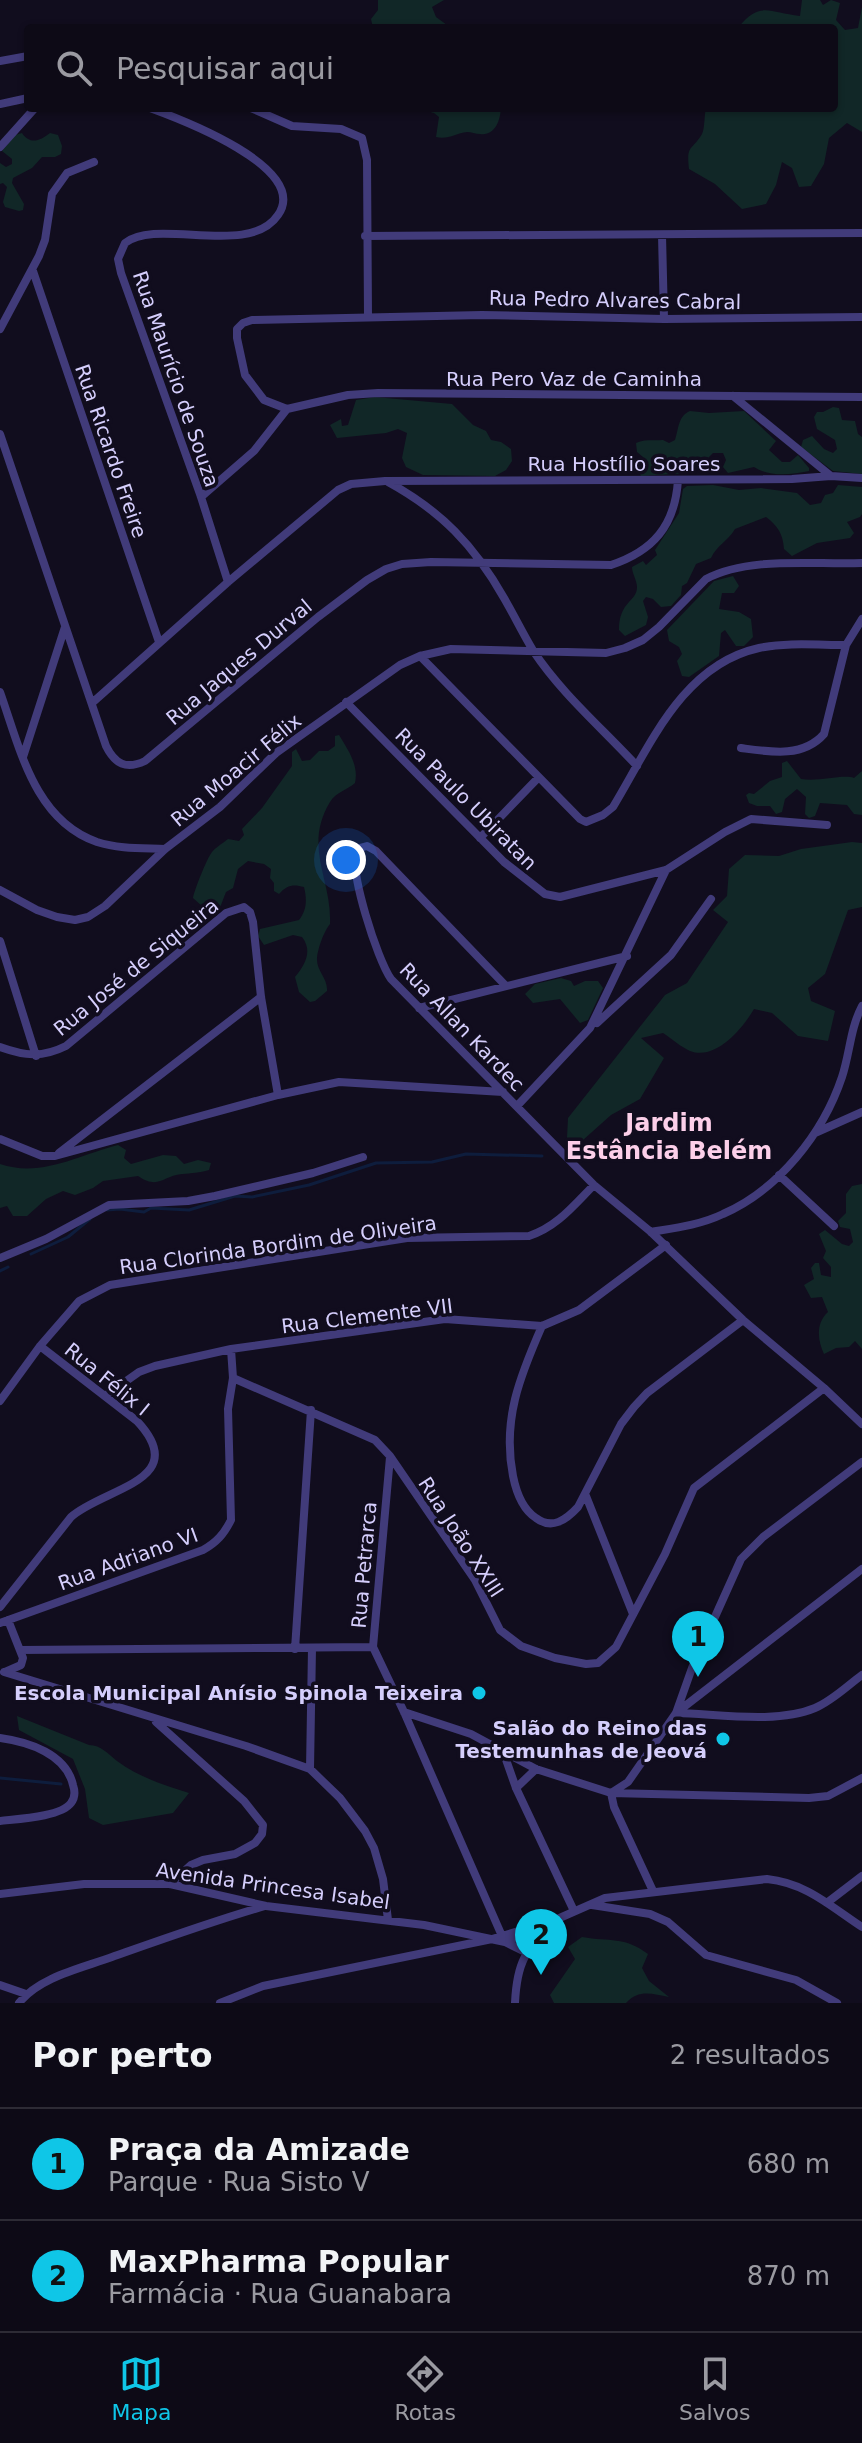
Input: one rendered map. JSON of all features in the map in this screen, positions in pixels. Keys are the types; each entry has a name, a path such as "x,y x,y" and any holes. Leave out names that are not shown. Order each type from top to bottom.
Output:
{"street":[{"path":"0,61 24,57"},
{"path":"0,104 24,99"},
{"path":"0,147 31,112"},
{"name":"Rua Maurício de Souza","path":"161,112 242,151 265,166 275,176 281,189 282,207 279,214 253,232 203,236 139,235 132,237 120,250 121,273 228,582"},
{"path":"260,112 292,126 341,129 362,138 367,160 365,236 368,316"},
{"path":"0,329 33,271 45,240 52,194 67,173 94,162"},
{"path":"365,236 862,233"},
{"path":"662,235 664,319"},
{"name":"Rua Ricardo Freire","path":"33,271 159,642"},
{"name":"Rua Pedro Alvares Cabral","path":"287,409 264,400 245,375 237,338 237,329 243,323 252,320 368,316 664,319 862,317"},
{"name":"Rua Pero Vaz de Caminha","path":"287,409 348,395 378,393 862,397"},
{"path":"732,396 831,476"},
{"path":"201,497 254,451 287,409"},
{"name":"Rua Jaques Durval","path":"0,434 112,757 119,764 129,767 137,765 318,617 386,569 402,564 431,562 611,565 630,559 664,530 677,495 678,480"},
{"name":"Rua Hostílio Soares","path":"92,703 228,582 338,490 351,484 385,481 862,478"},
{"path":"385,481 411,495 463,537 483,563 534,651 552,675 637,766"},
{"name":"Rua Moacir Félix","path":"0,890 57,917 75,920 88,917 105,906 165,849 220,807 276,753 382,676 420,656 468,648 606,653 643,640 706,579 731,569 762,565 862,563"},
{"path":"741,748 793,751 818,741 824,734 846,645 862,619"},
{"path":"23,757 66,626"},
{"path":"420,656 580,819 593,820 613,807 669,713 710,668 757,648 802,644 846,645"},
{"path":"0,692 37,790 55,816 75,833 100,842 122,847 165,849"},
{"name":"Rua Paulo Ubiratan","path":"346,702 480,838 530,885 545,894 560,897 666,870"},
{"path":"480,838 538,778"},
{"path":"590,1028 666,870 751,819 827,825"},
{"name":"Rua Allan Kardec","path":"505,985 376,851 367,846 356,849 355,864 381,966 594,1185 666,1245 743,1320 862,1424"},
{"path":"517,1106 590,1028 671,955 711,899"},
{"name":"Rua José de Siqueira","path":"36,1056 66,1046 226,913 244,907 250,912 253,922 261,997 278,1095"},
{"path":"0,941 36,1056 26,1056 0,1047"},
{"path":"419,1008 627,956"},
{"path":"55,1156 261,997"},
{"path":"651,1232 691,1225 722,1215 755,1197 779,1175 815,1133 833,1101 843,1074 850,1037 862,1006"},
{"path":"0,1139 42,1156 55,1156 278,1095 339,1082 504,1092"},
{"path":"815,1133 862,1112"},
{"path":"0,1258 46,1239 109,1205 202,1198 304,1175 363,1157"},
{"path":"779,1175 834,1226"},
{"name":"Rua Clorinda Bordim de Oliveira","path":"0,1401 40,1346 79,1301 110,1285 407,1238 529,1236 545,1231 558,1222 594,1185"},
{"name":"Rua Clemente VII","path":"105,1396 139,1372 155,1366 231,1349 445,1319 542,1326 579,1310 666,1245"},
{"path":"542,1326 517,1384 508,1434 515,1488 533,1517 545,1524 568,1518 586,1496 614,1437 647,1393 743,1320"},
{"name":"Rua Félix I","path":"0,1607 81,1507 125,1488 150,1470 156,1458 149,1434 40,1346"},
{"name":"Rua Adriano VI","path":"4,1621 215,1543 231,1520 228,1409 233,1378 231,1349"},
{"name":"Rua João XXIII","path":"233,1378 375,1440 390,1456 475,1580 500,1630 521,1646 555,1658 586,1664 598,1663 616,1647 665,1554 694,1488 824,1388"},
{"path":"295,1649 311,1410"},
{"name":"Rua Petrarca","path":"390,1456 373,1647 504,1939"},
{"path":"611,1793 628,1782 676,1713 692,1668 741,1559 763,1537 862,1462"},
{"path":"586,1496 633,1614"},
{"path":"676,1713 862,1569"},
{"path":"2,1673 21,1665 23,1658 4,1621"},
{"path":"20,1650 373,1647"},
{"path":"310,1769 312,1648"},
{"path":"2,1673 246,1746 310,1769 340,1798 374,1848 383,1879 388,1920"},
{"path":"676,1713 757,1716 802,1713 819,1706 862,1675"},
{"path":"404,1712 471,1734 536,1769 611,1793 809,1798 828,1796 862,1778"},
{"path":"152,1719 244,1801 263,1825 262,1834 247,1849 191,1865 170,1884"},
{"path":"0,1738 35,1747 64,1764 75,1791 71,1804 63,1809 0,1821"},
{"path":"504,1754 516,1788 574,1911"},
{"path":"516,1788 536,1769"},
{"path":"611,1793 614,1807 653,1891"},
{"path":"828,1902 862,1876"},
{"name":"Avenida Princesa Isabel","path":"0,1895 84,1884 170,1884 266,1906 388,1920 504,1939 552,1923 605,1898 767,1879 788,1881 828,1902 862,1927"},
{"path":"587,1905 650,1914 668,1922 706,1955 796,1980 837,2003"},
{"path":"19,2003 26,1994 45,1983 80,1969 206,1923 266,1906"},
{"name":"Avenida Princesa Isabel","path":"525,1952 552,1923"},
{"path":"224,2002 263,1986 492,1939"},
{"path":"504,1939 525,1952 516,1979 515,2003"},
{"path":"0,1985 26,1994"}],"green space":[{"path":"378,0 444,0 432,7 436,17 446,24 372,24 371,19 378,10"},
{"path":"802,0 820,0 823,5 831,0 840,3 836,20 845,30 858,28 862,7 862,132 847,123 829,138 824,164 811,186 799,187 792,168 782,162 776,185 766,204 742,209 715,184 689,169 689,151 702,134 706,112 838,112 838,24 742,24 753,14 766,10 800,16"},
{"path":"430,112 500,112 498,122 489,133 467,132 440,138 436,137 439,117"},
{"path":"22,133 32,140 39,140 50,133 58,135 62,146 61,154 42,157 32,168 13,178 12,183 24,204 23,210 19,211 5,207 3,202 7,187 0,184 0,163 6,167 12,164 12,159 2,151 15,135"},
{"path":"375,397 452,404 473,425 486,431 491,440 511,449 512,461 506,470 495,476 423,475 406,467 402,458 407,433 398,429 337,438 330,425 341,419 342,426 348,425 356,400"},
{"path":"839,408 842,420 855,421 858,434 862,437 862,474 833,471 801,447 803,440 812,436 824,449 833,453 837,449 835,440 817,429 814,417 817,412"},
{"path":"690,411 744,411 776,441 769,450 782,462 790,462 798,455 809,471 780,474 754,467 728,473 723,467 726,460 723,453 713,453 689,473 641,476 638,471 643,457 637,452 636,443 663,440 669,443 675,440 681,419"},
{"path":"713,485 739,490 761,488 797,493 810,505 821,503 825,495 833,493 838,485 862,487 862,514 847,522 854,533 850,538 817,543 792,556 784,549 779,531 766,517 735,529 711,558 696,564 687,583 682,586 681,595 671,606 661,607 646,597 643,601 648,617 646,625 625,636 619,630 620,620 637,587 632,567 643,561 646,565 657,555 655,550 679,513 683,489 687,486"},
{"path":"733,576 739,586 734,593 722,593 719,609 739,612 751,619 753,637 744,646 736,646 725,630 721,633 719,656 689,677 682,676 677,661 682,654 679,647 669,641 667,630 714,581"},
{"path":"339,735 352,758 356,776 355,783 330,802 322,818 319,849 330,924 321,941 317,960 327,991 310,1002 299,992 295,977 306,958 307,947 302,937 293,935 264,945 258,936 260,929 299,920 306,904 304,887 290,886 279,894 274,891 271,869 264,864 248,861 238,869 233,888 226,892 219,910 203,907 193,898 212,852 228,839 239,841 244,835 242,829 262,808 292,766 292,752 296,749 302,761 310,760 319,751 328,751 335,746 335,736"},
{"path":"787,761 801,779 854,778 862,771 862,815 854,814 847,805 820,803 815,816 809,818 805,814 806,797 797,789 785,799 782,812 776,814 770,806 749,803 746,795 754,794 770,781 782,777 782,763"},
{"path":"862,843 862,907 848,910 825,974 808,988 811,1001 835,1011 828,1041 798,1036 772,1013 754,1009 728,1041 709,1051 690,1051 663,1033 641,1038 664,1058 640,1099 611,1115 583,1140 567,1138 568,1118 665,995 687,983 728,922 713,910 727,896 729,869 745,855 779,856 801,849"},
{"path":"561,978 571,981 574,986 585,981 598,981 603,988 588,1020 580,1023 560,999 533,1003 525,994 535,984"},
{"path":"118,1145 126,1150 124,1158 131,1164 163,1155 176,1156 184,1164 198,1160 211,1163 209,1170 175,1175 156,1182 138,1176 103,1181 75,1195 63,1191 46,1199 27,1216 13,1216 7,1206 0,1208 0,1164 15,1168 45,1167"},
{"path":"862,1184 862,1349 855,1341 849,1347 836,1348 824,1354 819,1333 821,1322 828,1312 822,1297 811,1298 804,1285 814,1279 811,1268 815,1263 819,1263 821,1275 831,1277 831,1267 823,1258 826,1251 819,1234 825,1230 842,1244 849,1246 853,1242 850,1229 840,1227 838,1221 846,1213 846,1194 852,1186"},
{"path":"17,1716 104,1750 125,1767 189,1793 173,1813 103,1825 89,1818 85,1789 73,1759 19,1730"},
{"path":"582,1937 624,1942 648,1954 642,1968 649,1981 669,1997 646,1994 626,2003 554,2003 550,1995 575,1959 568,1947"}],"waterway":[{"path":"107,1210 189,1210 235,1196 252,1197 309,1185 376,1163 432,1162 466,1154 542,1156"},
{"path":"31,1254 68,1237 90,1219"},
{"path":"0,1271 8,1267"},
{"path":"0,1778 61,1784"}],"place":[{"name":"Praça da Amizade","path":"698,1677"},
{"name":"Escola Municipal Anísio Spinola Teixeira","path":"479,1693"},
{"name":"Salão do Reino das Testemunhas de Jeová","path":"723,1739"},
{"name":"MaxPharma Popular","path":"541,1975"}],"district":[{"name":"Jardim Estância Belém","path":"669,1137"}]}
